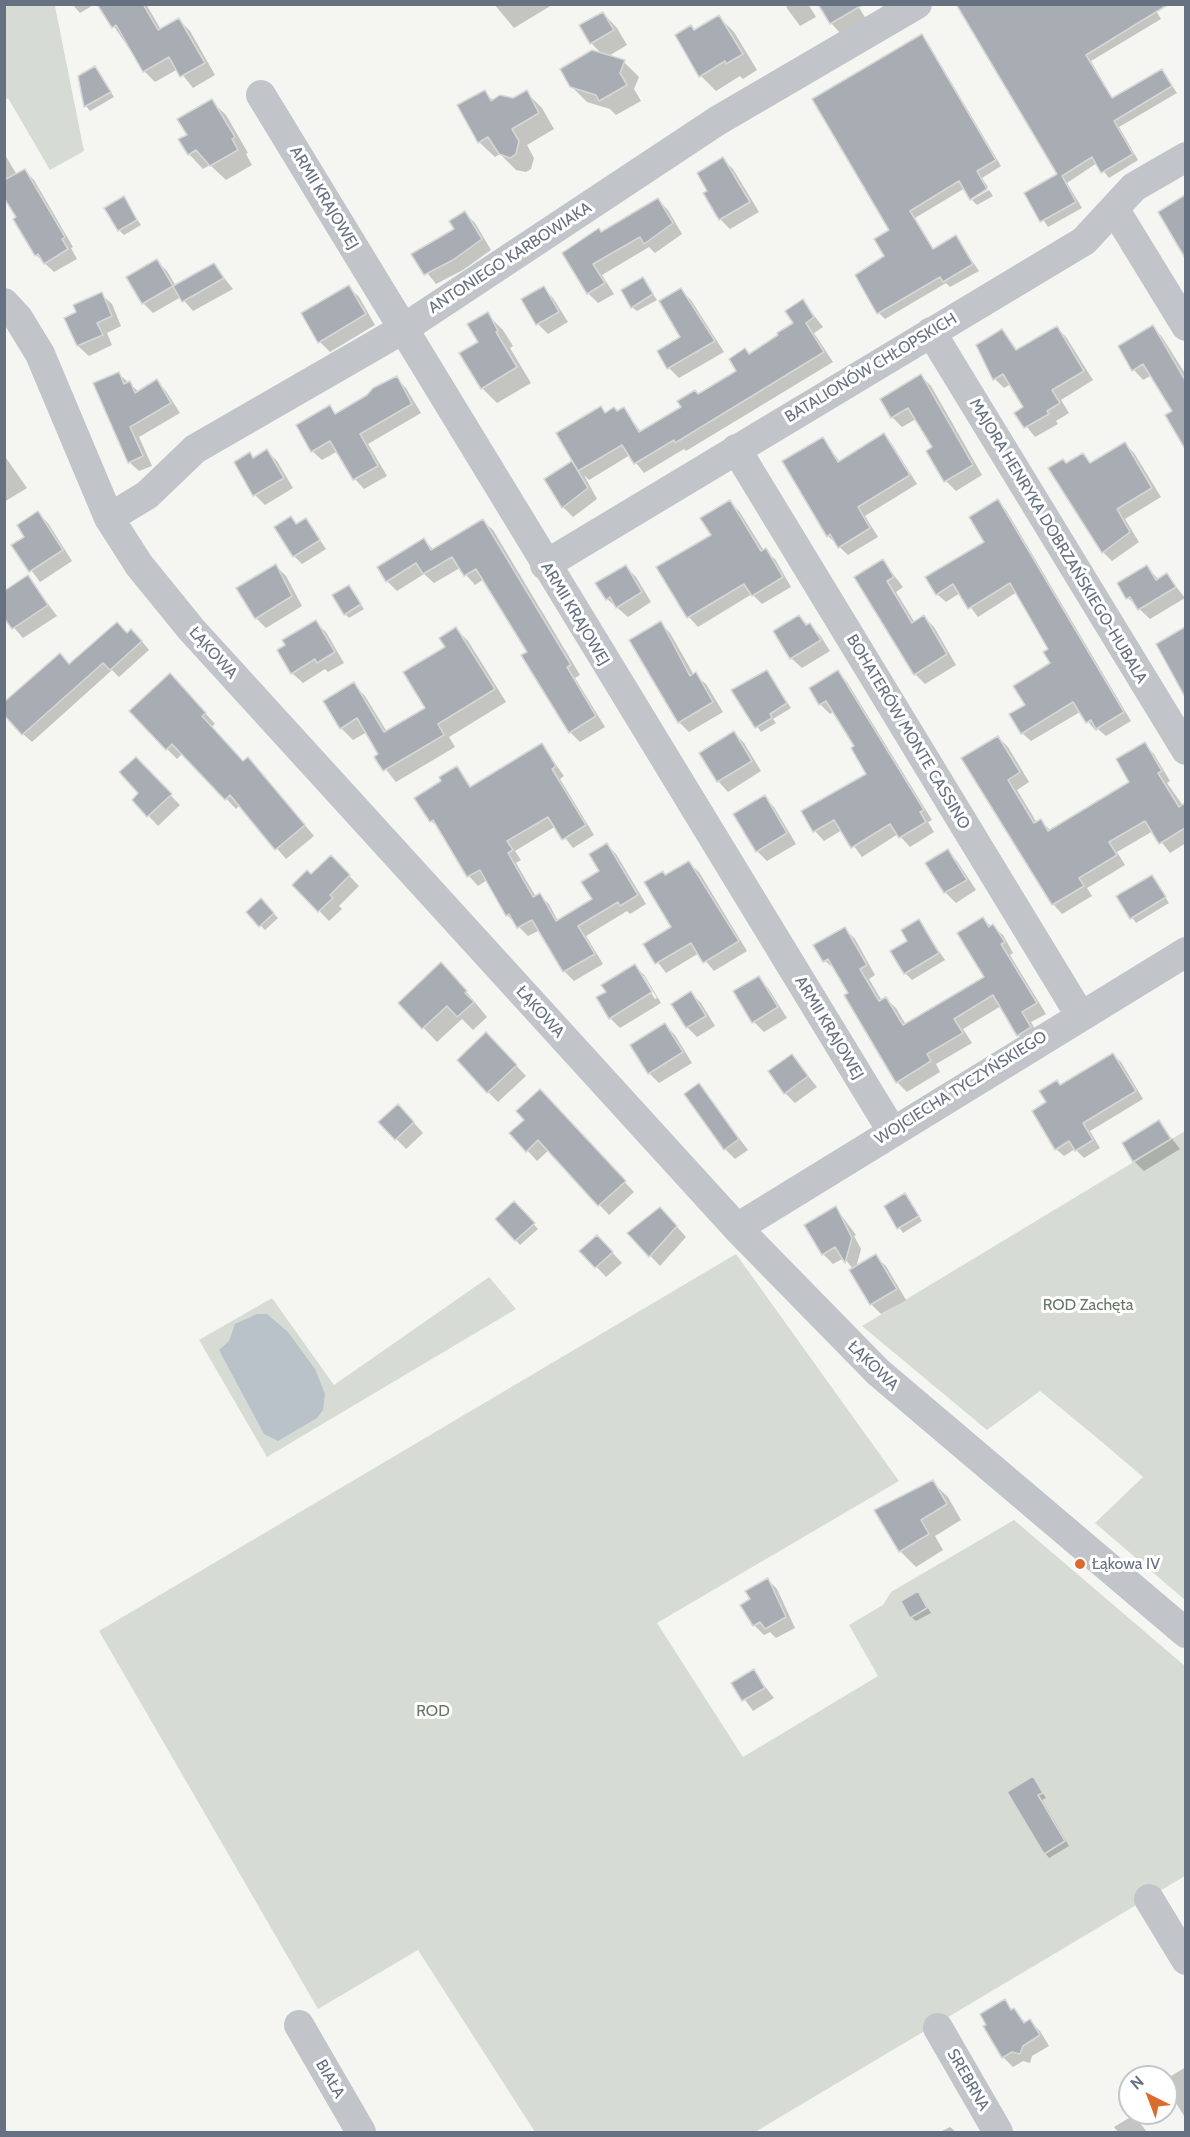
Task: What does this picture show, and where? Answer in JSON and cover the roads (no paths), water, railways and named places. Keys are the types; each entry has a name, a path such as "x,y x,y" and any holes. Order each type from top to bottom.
{"street":[{"name":"ANTONIEGO KARBOWIAKA","path":"109,518 147,495 195,450 403,328 717,121 917,4"},
{"name":"ARMII KRAJOWEJ","path":"261,95 892,1131"},
{"name":"BATALIONÓW CHŁOPSKICH","path":"546,565 1084,241 1134,188 1185,158"},
{"path":"1115,210 1185,326"},
{"name":"ŁĄKOWA","path":"4,303 18,318 40,354 109,518 139,565 191,629 737,1228 878,1372 1185,1633"},
{"name":"MAJORA HENRYKA DOBRZAŃSKIEGO-HUBALA","path":"931,332 1185,750"},
{"name":"BOHATERÓW MONTE CASSINO","path":"736,449 1080,1016"},
{"name":"WOJCIECHA TYCZYŃSKIEGO","path":"737,1228 1185,952"},
{"path":"1149,1899 1185,1960"},
{"name":"BIAŁA","path":"299,2025 361,2133"},
{"name":"SREBRNA","path":"938,2028 998,2133"}],"place":[{"name":"Łąkowa IV","path":"1080,1564"}],"park label":[{"name":"ROD Zachęta","path":"1088,1305"},
{"name":"ROD","path":"433,1711"}]}
